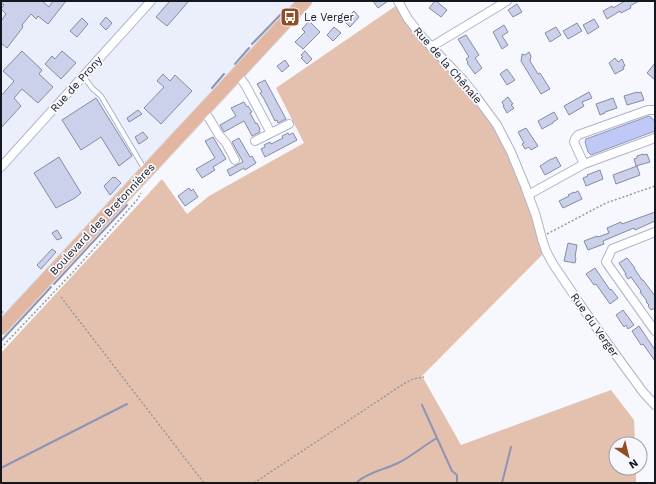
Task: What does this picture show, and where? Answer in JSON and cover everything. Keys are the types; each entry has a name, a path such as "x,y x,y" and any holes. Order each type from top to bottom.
{"main road":[{"name":"Boulevard des Bretonnières","path":"1,328 305,1"}],"street":[{"name":"Rue de Prony","path":"1,166 151,1"},
{"name":"Rue de la Chênaie","path":"398,1 408,19 431,47 464,81 497,125 511,152 528,195 542,238"},
{"path":"431,47 507,1"},
{"path":"237,74 246,86 271,133"},
{"path":"584,164 574,142 578,135 648,110 655,110"},
{"path":"202,111 209,118 219,136 226,143 235,160"},
{"path":"255,141 289,124"},
{"path":"528,195 584,164 655,138"},
{"path":"655,232 612,249 606,262 655,330"},
{"name":"Rue du Verger","path":"542,238 546,251 553,264 584,310 643,392 655,405"}],"lane":[{"path":"84,76 101,96 146,172"}],"path":[{"path":"542,238 606,203 655,186"},
{"path":"61,297 204,483"},
{"path":"254,483 405,383 412,379 424,376"}],"shaded area":[{"path":"1,1 296,1 193,110 1,322"},
{"path":"400,3 497,125 546,251 422,376 461,445 611,390 634,420 635,436 608,436 608,476 636,476 636,483 1,483 1,353 162,179 187,214 209,196 304,143 276,88"}],"water":[{"path":"649,116 655,122 655,131 591,155 588,152 585,142 586,139"}],"building":[{"path":"1,1 42,1 49,7 53,1 66,1 48,24 38,16 36,19 31,14 7,48 1,43 1,21 6,14 1,9 4,5"},
{"path":"170,1 189,1 167,26 156,17"},
{"path":"373,1 388,1 378,8"},
{"path":"435,1 447,10 441,17 429,8"},
{"path":"625,1 639,1 630,6 631,8 621,13 620,11 607,19 603,11 612,6 613,8"},
{"path":"517,4 522,12 513,17 508,10"},
{"path":"354,11 359,17 350,27 344,21"},
{"path":"106,17 112,23 106,30 100,24"},
{"path":"82,18 88,24 77,37 70,31"},
{"path":"594,19 599,27 588,34 583,25"},
{"path":"309,21 320,32 303,49 295,42 305,32 302,29"},
{"path":"577,23 582,31 568,39 563,31"},
{"path":"504,25 508,32 502,36 508,45 502,49 493,32"},
{"path":"334,27 341,33 333,41 327,35"},
{"path":"556,27 561,35 550,42 545,33"},
{"path":"466,35 479,55 475,58 482,68 475,74 467,63 468,62 466,59 469,57 458,39"},
{"path":"22,51 42,70 39,74 53,87 38,103 22,89 14,98 21,106 1,128 1,96 14,81 3,71"},
{"path":"62,51 76,63 61,79 45,64 52,56 55,59"},
{"path":"305,51 312,59 307,64 301,58 303,57 301,55"},
{"path":"529,52 531,56 530,61 550,89 541,94 521,61 522,54 525,55"},
{"path":"615,58 618,62 622,59 625,66 623,67 624,69 615,74 609,63"},
{"path":"285,60 289,66 282,72 277,66"},
{"path":"655,63 655,80 647,73"},
{"path":"507,69 515,80 507,85 500,74"},
{"path":"163,74 170,81 175,75 192,91 161,124 144,108 164,87 157,81"},
{"path":"265,80 286,119 278,123 277,120 275,121 260,93 262,92 257,84"},
{"path":"589,92 592,98 582,102 584,106 569,115 564,106"},
{"path":"641,92 644,100 627,105 624,96"},
{"path":"508,97 514,108 507,113 502,102"},
{"path":"96,98 132,156 119,166 101,137 81,150 62,120"},
{"path":"613,98 617,108 600,115 596,104"},
{"path":"244,102 252,112 250,113 256,124 257,123 260,132 252,136 244,121 224,132 220,125 236,116 231,108"},
{"path":"138,110 142,114 129,122 127,118"},
{"path":"554,112 558,119 542,129 538,121"},
{"path":"526,128 538,146 531,150 529,147 525,149 522,144 524,143 518,132"},
{"path":"143,132 148,138 139,144 135,137"},
{"path":"288,133 289,135 293,133 297,140 265,157 261,149 265,147 264,145 270,142 271,144 283,138 282,136"},
{"path":"213,137 226,159 213,167 215,170 202,178 196,169 215,158 205,141"},
{"path":"239,138 250,157 252,156 256,163 245,170 244,168 230,176 227,170 243,162 232,142"},
{"path":"643,154 647,154 650,162 636,166 634,159"},
{"path":"59,157 81,193 75,198 56,208 34,173"},
{"path":"556,157 561,166 545,175 540,166"},
{"path":"637,166 640,175 616,184 613,175"},
{"path":"600,170 603,179 586,186 583,178"},
{"path":"113,177 121,183 110,195 104,186"},
{"path":"189,188 191,191 193,189 198,197 185,206 178,196"},
{"path":"578,191 582,199 563,208 559,201"},
{"path":"655,212 655,221 635,230 634,228 603,241 604,244 588,250 584,241 609,233 607,228 621,222 622,224"},
{"path":"57,230 62,238 57,240 52,233"},
{"path":"568,243 577,245 575,263 564,261"},
{"path":"52,249 56,252 41,269 37,265"},
{"path":"627,258 655,296 655,308 651,310 646,302 647,301 640,292 641,291 631,277 628,279 625,274 619,263"},
{"path":"595,268 610,290 611,289 618,298 610,304 596,284 594,285 586,274"},
{"path":"623,310 634,325 628,329 626,325 624,327 616,315"},
{"path":"639,326 655,350 655,361 643,344 641,345 632,331"}],"waterway":[{"path":"252,44 286,9"},
{"path":"235,64 249,48"},
{"path":"212,88 224,74"},
{"path":"54,284 127,205"},
{"path":"1,341 51,287"},
{"path":"1,468 127,404"},
{"path":"422,405 452,471 457,475 457,483"},
{"path":"356,483 371,474 403,460 437,438"},
{"path":"502,483 511,447"}],"place":[{"name":"Le Verger","path":"290,17"}]}
